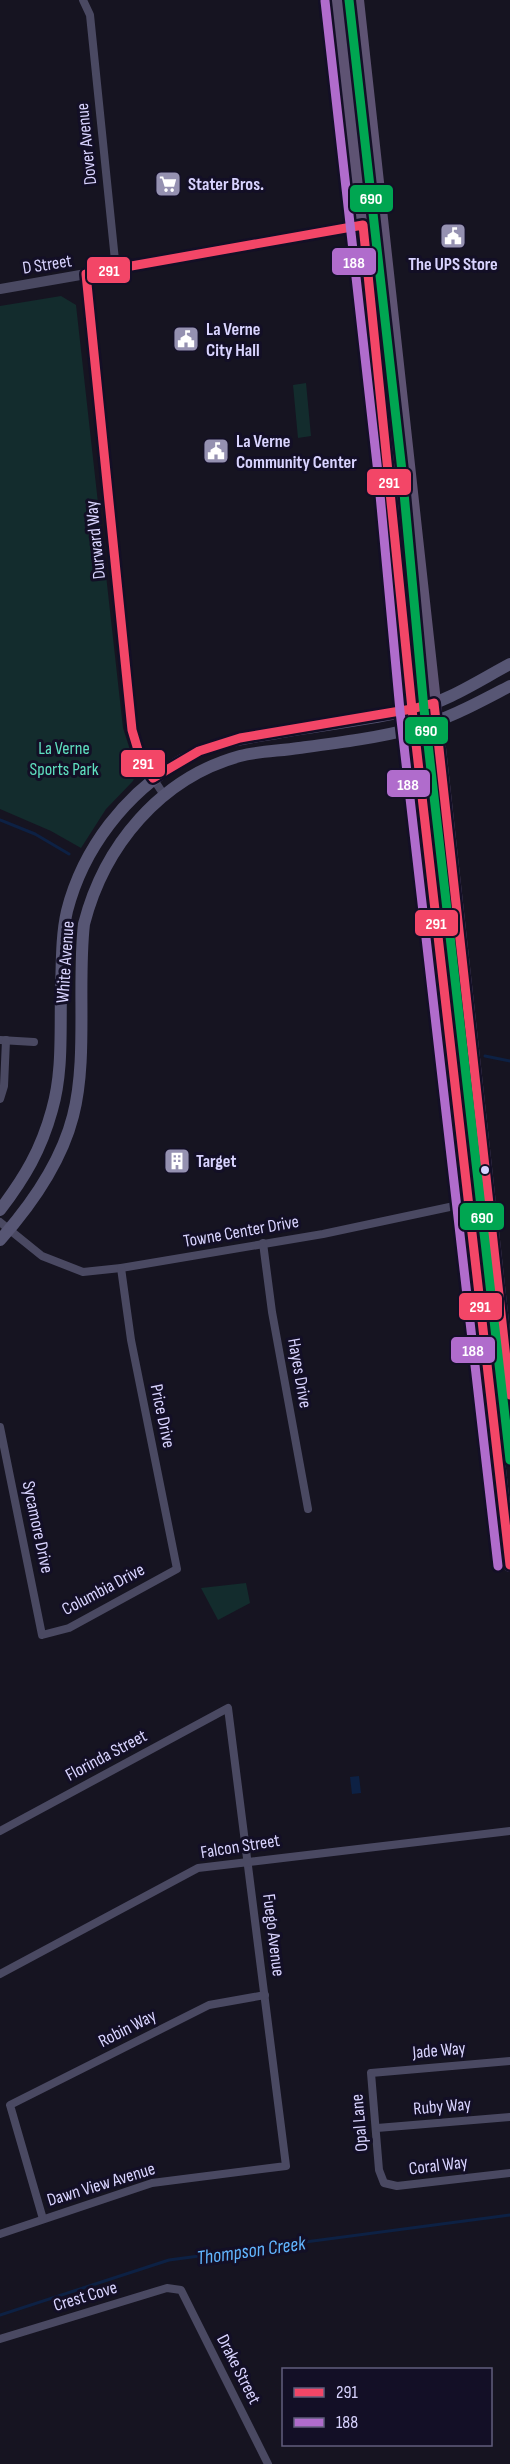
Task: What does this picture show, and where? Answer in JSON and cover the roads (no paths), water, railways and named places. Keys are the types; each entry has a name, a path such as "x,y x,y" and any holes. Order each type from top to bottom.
{"main road":[{"path":"337,0 363,225 412,710 510,1565"},
{"path":"357,0 510,1395"},
{"name":"White Avenue","path":"0,1210 31,1168 52,1109 59,1072 63,939 74,890 90,852 119,812 153,778 199,751 240,738 412,710 452,696 510,664"},
{"name":"White Avenue","path":"0,1240 5,1226 31,1204 60,1155 74,1114 80,1037 82,940 90,901 123,838 164,795 206,768 241,756 340,742 415,728 436,722 510,686"}],"street":[{"name":"Dover Avenue","path":"83,0 90,15 116,270"},
{"name":"D Street","path":"0,289 383,222"},
{"name":"Durward Way","path":"86,274 132,730 141,760 164,795"},
{"path":"0,1099 4,1086 3,1040 34,1042"},
{"name":"Towne Center Drive","path":"5,1226 42,1256 83,1272 121,1268 363,1226 487,1199"},
{"name":"Hayes Drive","path":"263,1243 272,1312 308,1509"},
{"name":"Price Drive","path":"121,1268 131,1340 177,1569"},
{"name":"Sycamore Drive","path":"0,1427 42,1635"},
{"name":"Columbia Drive","path":"42,1635 69,1628 177,1569"},
{"name":"Florinda Street","path":"0,1831 228,1708"},
{"name":"Fuego Avenue","path":"228,1708 286,2166"},
{"name":"Falcon Street","path":"0,1974 198,1868 248,1860 510,1830"},
{"name":"Robin Way","path":"43,2219 10,2105 209,2005 265,1995"},
{"name":"Jade Way","path":"371,2073 510,2061"},
{"name":"Opal Lane","path":"371,2073 379,2170"},
{"name":"Ruby Way","path":"377,2128 510,2117"},
{"name":"Dawn View Avenue","path":"0,2234 152,2183 286,2166"},
{"name":"Coral Way","path":"379,2170 384,2182 397,2186 510,2173"},
{"name":"Crest Cove","path":"0,2339 167,2288 181,2290"},
{"name":"Drake Street","path":"181,2290 268,2464"}],"water":[{"path":"359,1776 361,1793 352,1794 350,1777"}],"waterway":[{"path":"0,820 35,834 69,854"},
{"path":"485,1056 510,1061"},
{"name":"Thompson Creek","path":"0,2315 169,2260 510,2215"}],"place":[{"name":"Stater Bros.","path":"168,184"},
{"name":"The UPS Store","path":"453,236"},
{"name":"La Verne City Hall","path":"186,339"},
{"name":"La Verne Community Center","path":"216,451"},
{"name":"Target","path":"177,1161"}],"park label":[{"name":"La Verne Sports Park","path":"64,758"}]}
